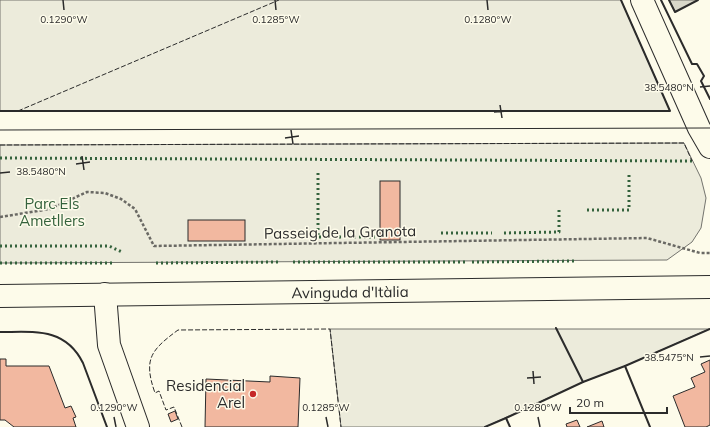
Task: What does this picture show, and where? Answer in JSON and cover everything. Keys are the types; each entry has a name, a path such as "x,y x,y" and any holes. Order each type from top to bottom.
{"street":[{"path":"642,0 699,128 710,148"},
{"name":"Avinguda d'Itàlia","path":"0,296 707,288"},
{"path":"105,294 109,345 138,427"}],"path":[{"name":"Passeig de la Granota","path":"0,217 50,208 87,192 99,193 121,199 135,209 154,246 647,238 700,253 710,253"}],"green space":[{"path":"0,0 621,0 670,111 0,111"},
{"name":"Parc Els Ametllers","path":"684,143 701,178 706,198 701,228 692,242 667,260 0,263 0,145"},
{"path":"330,329 709,329 625,366 583,382 485,427 341,427"}],"shaded area":[{"path":"669,0 698,0 675,12"}],"building":[{"path":"380,181 400,181 400,240 380,240"},
{"path":"188,220 245,220 245,241 188,241"},
{"path":"0,359 6,359 6,366 49,366 65,408 71,406 76,417 73,418 76,427 14,427 5,420 0,420"},
{"path":"710,360 710,425 706,427 685,427 673,396 695,387 691,378 705,372 701,364"},
{"name":"Residencial Arel","path":"270,376 300,378 298,427 205,427 206,379 270,382"},
{"path":"175,411 178,419 171,422 168,414"},
{"path":"577,420 580,427 567,427 566,424"},
{"path":"602,421 604,427 587,427"}],"tram line":[{"path":"0,130 710,128"}],"hedge":[{"path":"0,158 692,161"},
{"path":"318,173 318,237 375,237"},
{"path":"587,210 629,210 629,173"},
{"path":"504,233 559,232 559,210"},
{"path":"441,233 492,233"},
{"path":"0,246 109,246 122,252"},
{"path":"472,262 575,261"},
{"path":"156,263 281,262"},
{"path":"293,262 465,262"},
{"path":"0,263 112,263"}],"fence":[{"path":"18,111 279,0"},
{"path":"0,145 684,143 692,161"},
{"path":"182,427 174,407 166,410 159,391 155,393 150,372 152,356 161,344 178,330 330,329 341,427"}],"wall":[{"path":"0,111 670,111 621,0"},
{"path":"661,0 692,64 697,64 704,76 701,81 710,99"},
{"path":"669,0 675,12 698,0"},
{"path":"556,328 583,382 625,366 710,329"},
{"path":"0,332 36,332 58,337 67,343 76,351 83,363 107,427"},
{"path":"625,366 650,427"},
{"path":"510,427 506,418 583,382"},
{"path":"485,427 506,418"}],"place":[{"name":"Residencial Arel","path":"253,394"}]}
